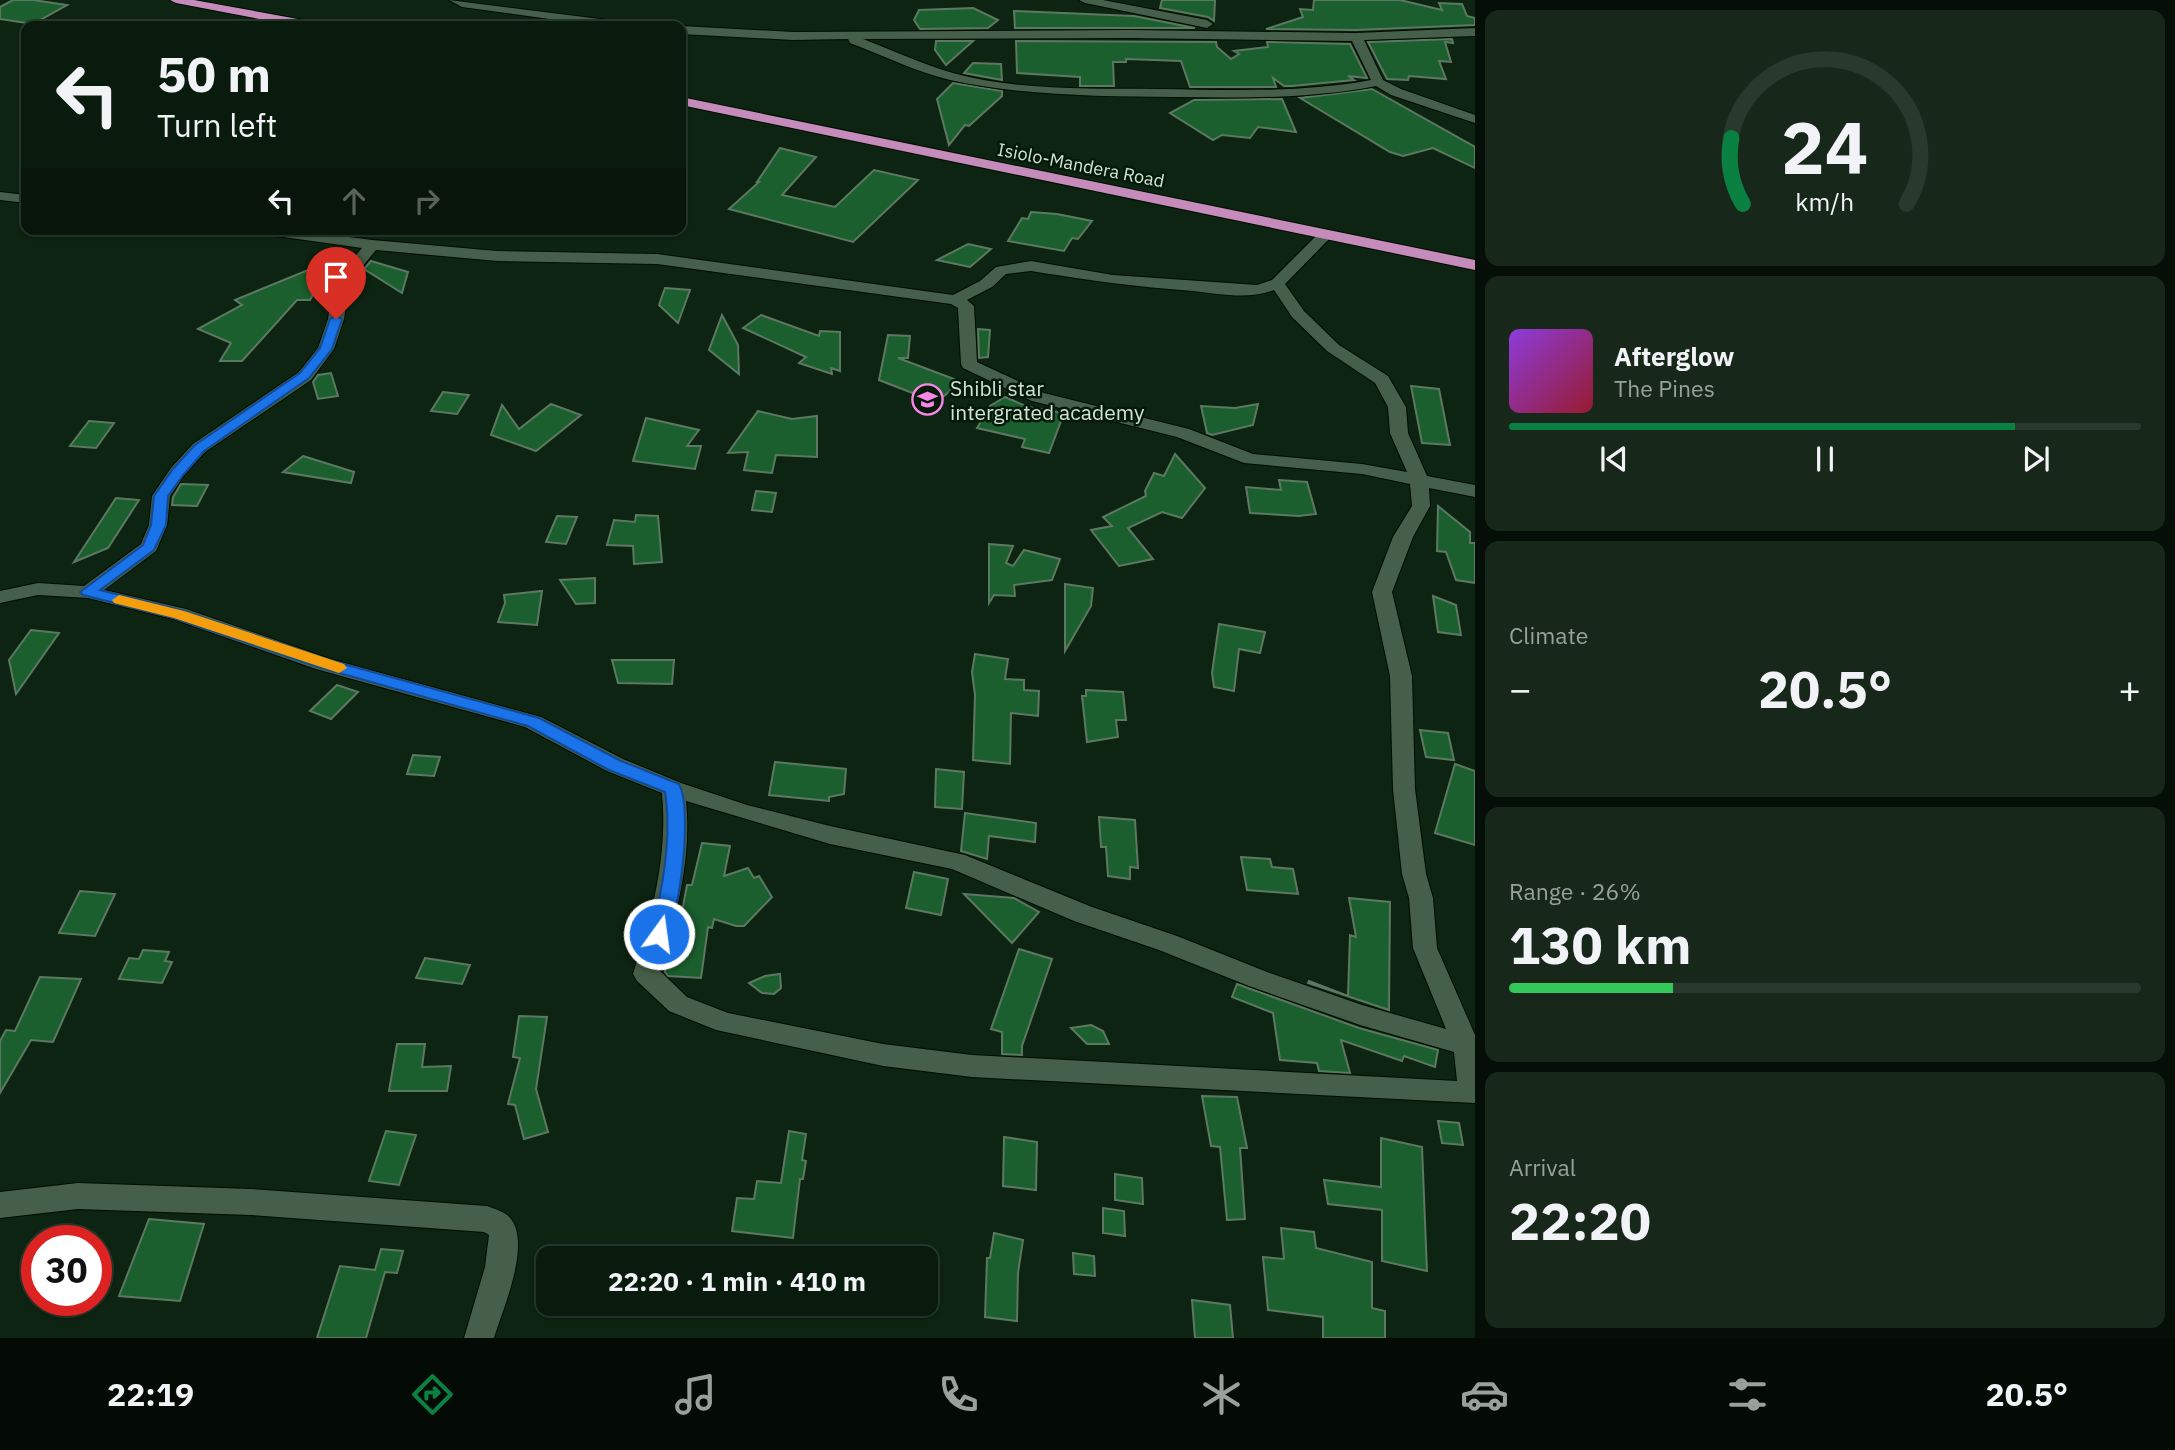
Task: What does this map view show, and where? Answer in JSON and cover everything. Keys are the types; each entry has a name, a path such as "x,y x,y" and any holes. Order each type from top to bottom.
{"highway":[{"path":"176,0 287,21"},
{"name":"Isiolo-Mandera Road","path":"686,102 1475,265"}],"street":[{"path":"455,0 462,4 584,21"},
{"path":"1085,0 1256,34"},
{"path":"686,30 793,36 1256,34 1356,37 1475,32"},
{"path":"843,36 950,76 1009,86 1073,92 1231,94 1343,89 1378,82"},
{"path":"1356,37 1378,82 1395,92 1475,119"},
{"path":"0,196 21,198"},
{"path":"955,300 986,284 1001,270 1031,266 1113,280 1233,290 1259,289 1277,283 1325,234"},
{"path":"299,235 372,245 497,256 657,259 955,300 966,306 969,364 1038,397 1183,433 1251,459 1362,469 1419,479 1443,487 1475,491"},
{"path":"88,592 149,547 158,525 161,496 177,472 199,448 304,376 326,349 336,319 340,292 350,272 372,245"},
{"path":"673,789 678,819 666,913 646,974 678,1004 725,1023 883,1055 972,1066 1474,1098 1470,1046 1425,948 1421,898 1414,874 1404,789 1401,676 1382,592 1403,537 1421,506 1419,479 1399,433 1397,407 1382,380 1333,348 1298,314 1277,283"},
{"path":"0,597 38,589 88,592 179,614 323,664 533,722 615,765 673,789 744,812 818,831 957,861 1083,914 1168,943 1258,979 1360,1015 1470,1046"},
{"path":"0,1205 78,1196 251,1202 486,1219 498,1224 504,1233 503,1257 478,1338"}],"building":[{"path":"13,0 67,5 38,21 21,22 0,19 0,7"},
{"path":"1162,0 1215,0 1214,21 1208,17 1160,8"},
{"path":"1314,0 1400,0 1442,10 1439,3 1462,4 1467,16 1475,18 1475,25 1356,30 1266,29 1303,17 1300,9 1313,10"},
{"path":"973,8 998,20 988,28 920,29 914,20 919,10"},
{"path":"1014,11 1134,16 1195,28 1015,28"},
{"path":"1452,39 1453,43 1445,42 1451,62 1439,61 1446,79 1409,76 1408,80 1387,79 1368,42"},
{"path":"936,41 973,41 946,65 935,50"},
{"path":"1016,41 1216,42 1217,47 1231,59 1239,54 1234,51 1268,47 1267,42 1350,44 1367,78 1348,76 1354,80 1284,86 1273,78 1276,87 1190,87 1181,61 1126,59 1126,62 1113,62 1114,86 1080,86 1080,77 1017,73"},
{"path":"973,63 1001,64 1002,80 964,73"},
{"path":"953,83 1002,91 1002,96 969,126 965,125 949,145 937,99"},
{"path":"1372,89 1475,147 1475,168 1433,148 1403,156 1390,152 1300,98"},
{"path":"1282,99 1296,132 1258,127 1250,138 1222,135 1213,140 1170,113 1194,100"},
{"path":"780,148 816,157 782,195 835,207 874,170 918,180 853,242 729,209 759,182"},
{"path":"1031,212 1092,221 1078,239 1072,238 1064,251 1008,241 1022,218 1028,219"},
{"path":"968,244 991,249 970,267 937,260"},
{"path":"371,261 408,272 402,293 364,269"},
{"path":"308,270 324,274 310,300 297,300 242,361 220,361 231,343 198,329 242,305 235,300"},
{"path":"665,288 690,290 678,323 659,305"},
{"path":"722,315 738,345 739,374 709,350"},
{"path":"761,315 819,336 820,331 840,332 840,371 831,368 832,374 799,363 806,357 743,328"},
{"path":"978,329 990,330 988,357 979,358"},
{"path":"888,335 910,336 908,358 898,358 962,382 936,402 879,380"},
{"path":"331,373 338,396 318,399 313,382 318,375"},
{"path":"1411,386 1439,389 1450,445 1422,443"},
{"path":"443,392 469,395 457,414 431,411"},
{"path":"1005,397 1028,407 1064,413 1049,453 1022,447 1025,439 977,428 990,406"},
{"path":"551,404 581,415 536,451 491,435 502,405 519,429"},
{"path":"1258,404 1253,425 1212,435 1207,433 1201,406 1235,408"},
{"path":"758,411 792,419 817,416 817,457 776,455 772,473 744,470 748,452 728,453"},
{"path":"646,418 699,430 687,446 701,446 695,469 633,461"},
{"path":"89,421 114,423 96,448 70,446"},
{"path":"1175,454 1205,488 1182,518 1162,512 1128,528 1153,559 1119,566 1091,530 1112,526 1103,517 1146,496 1145,491 1154,473 1164,476"},
{"path":"303,456 354,472 351,483 283,472"},
{"path":"1279,480 1307,482 1316,514 1299,516 1250,513 1246,487 1281,490"},
{"path":"181,484 208,485 197,506 172,505 173,497"},
{"path":"756,491 776,493 772,512 752,510"},
{"path":"116,498 139,500 108,548 74,562"},
{"path":"1438,506 1470,532 1470,543 1475,543 1475,583 1456,580 1446,552 1437,551"},
{"path":"636,515 658,516 662,562 634,564 633,546 607,545 614,520 635,522"},
{"path":"557,516 577,517 566,544 546,542"},
{"path":"989,544 1013,546 1006,563 1013,566 1024,550 1060,559 1052,580 1014,585 1015,596 994,595 989,603"},
{"path":"595,578 595,603 576,604 560,580"},
{"path":"1065,584 1093,588 1091,606 1065,651"},
{"path":"542,591 537,625 498,622 505,603 504,595"},
{"path":"1433,596 1456,605 1461,635 1438,632"},
{"path":"1219,624 1265,632 1260,653 1239,649 1234,691 1214,687 1212,673"},
{"path":"31,630 59,633 16,694 9,660"},
{"path":"975,654 1008,659 1005,679 1024,680 1024,690 1039,691 1038,716 1011,713 1010,764 973,760 975,695 972,672"},
{"path":"612,660 674,660 672,684 618,683"},
{"path":"337,685 358,692 331,719 310,711"},
{"path":"1086,690 1123,692 1126,720 1116,720 1118,737 1087,742 1082,696 1086,696"},
{"path":"1420,730 1448,733 1454,760 1426,757"},
{"path":"413,755 440,757 434,776 407,774"},
{"path":"775,762 846,769 844,794 829,797 829,801 769,795"},
{"path":"1455,764 1475,771 1475,845 1435,833"},
{"path":"936,769 964,772 962,809 935,807"},
{"path":"965,813 1036,823 1035,842 989,836 987,859 961,851"},
{"path":"1099,817 1135,820 1138,868 1130,867 1130,879 1108,876 1106,847 1101,847"},
{"path":"702,843 730,846 724,876 748,868 754,878 759,876 772,897 744,926 714,919 712,928 708,927 701,978 668,976 665,972 668,951 674,932 678,933 687,885 692,885"},
{"path":"1241,857 1270,859 1272,867 1293,869 1298,894 1247,890"},
{"path":"914,872 948,879 941,915 906,908"},
{"path":"80,891 115,894 95,936 59,933"},
{"path":"964,894 1014,898 1039,912 1012,943"},
{"path":"1349,898 1390,902 1389,1010 1308,983 1309,981 1348,996 1350,935 1356,937"},
{"path":"1019,949 1052,959 1022,1046 1022,1055 1002,1054 1002,1032 991,1029"},
{"path":"143,950 169,952 165,961 172,962 162,983 119,979 129,958 139,959"},
{"path":"425,958 470,965 462,984 416,978"},
{"path":"780,974 781,988 774,994 762,993 749,983 765,976"},
{"path":"40,977 81,979 53,1042 31,1040 0,1093 0,1041 6,1030 15,1031"},
{"path":"1237,984 1359,1028 1438,1050 1435,1067 1404,1056 1402,1061 1341,1040 1350,1073 1319,1071 1317,1063 1280,1060 1273,1013 1232,997"},
{"path":"519,1016 547,1017 536,1089 548,1132 524,1139 515,1105 508,1104 520,1058 513,1057"},
{"path":"1091,1025 1103,1031 1109,1044 1087,1044 1071,1028"},
{"path":"397,1044 425,1044 422,1067 451,1066 447,1091 389,1091"},
{"path":"1202,1096 1237,1097 1247,1148 1240,1148 1245,1219 1227,1220 1220,1147 1211,1146"},
{"path":"1438,1121 1459,1123 1463,1145 1442,1143"},
{"path":"386,1131 416,1135 399,1185 369,1181"},
{"path":"789,1131 806,1134 802,1160 806,1161 803,1179 800,1179 793,1238 732,1231 737,1198 754,1199 757,1181 781,1183"},
{"path":"1004,1137 1037,1142 1036,1190 1003,1186"},
{"path":"1381,1138 1422,1147 1427,1271 1382,1261 1382,1210 1328,1204 1324,1180 1381,1187"},
{"path":"1115,1174 1142,1178 1143,1204 1115,1200"},
{"path":"1103,1208 1124,1211 1125,1236 1103,1233"},
{"path":"149,1219 204,1224 180,1301 119,1296"},
{"path":"1281,1228 1314,1232 1316,1248 1372,1262 1372,1308 1385,1311 1385,1338 1323,1338 1323,1317 1268,1310 1263,1257 1284,1259"},
{"path":"994,1233 1023,1240 1018,1273 1017,1321 985,1317 987,1258 990,1258"},
{"path":"381,1249 403,1251 397,1273 385,1272 366,1338 317,1338 340,1266 375,1270"},
{"path":"1073,1253 1094,1256 1095,1276 1074,1274"},
{"path":"1192,1300 1230,1305 1233,1338 1195,1338"}],"slow traffic":[{"path":"119,600 179,614 339,668"}],"place":[{"name":"Shibli star intergrated academy","path":"927,400"}],"route":[{"path":"336,319 326,349 304,376 199,448 177,472 161,496 158,525 149,547 88,592 179,614 323,664 533,722 615,765 673,789 678,819 666,913 659,934"}]}
